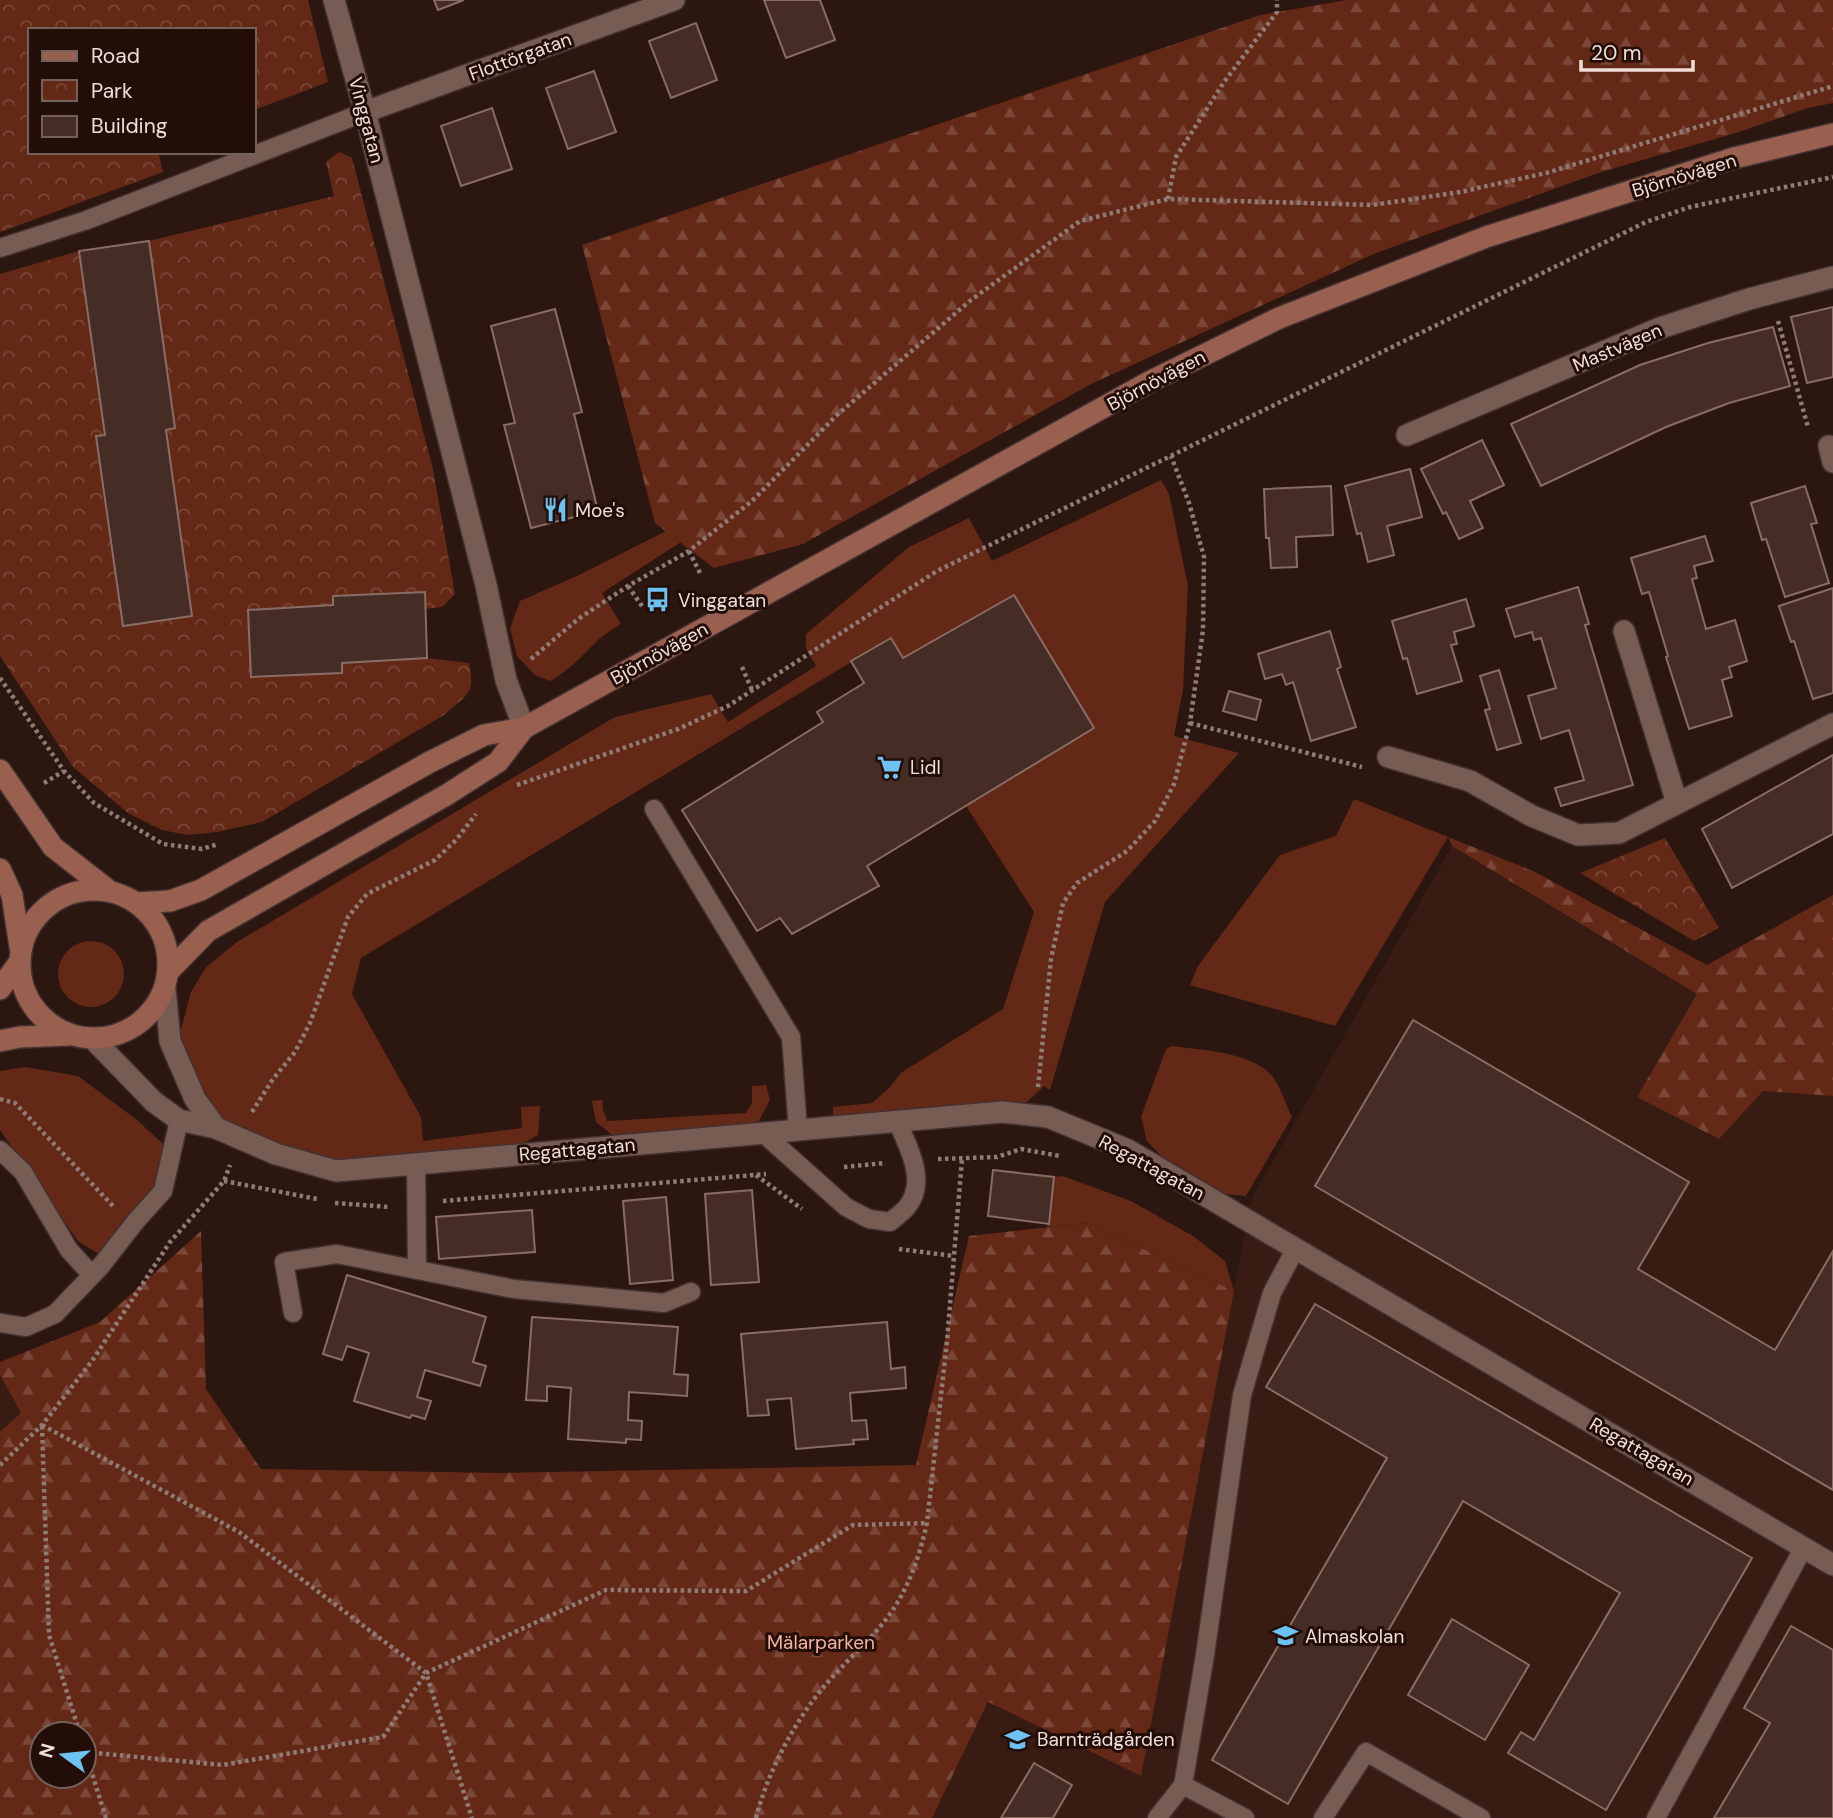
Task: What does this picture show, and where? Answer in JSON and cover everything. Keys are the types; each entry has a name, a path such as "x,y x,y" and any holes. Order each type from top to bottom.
{"main road":[{"name":"Björnövägen","path":"136,903 170,901 201,890 430,762 484,735 524,728 1149,383 1279,318 1486,237 1734,158 1833,134"},
{"name":"Björnövägen","path":"167,980 208,931 498,762 524,728"},
{"path":"0,770 52,847 108,890 136,903 159,926 169,949 167,980 142,1023 121,1034 92,1038 69,1035 20,1037 0,1041"},
{"path":"0,869 12,895 20,954 20,976 29,1002 44,1019 69,1035"},
{"path":"0,989 20,954 32,920 51,903 71,892 108,890"}],"street":[{"name":"Vinggatan","path":"334,0 483,572 506,680 524,728"},
{"name":"Flottörgatan","path":"365,112 674,0"},
{"name":"Mastvägen","path":"1407,435 1660,328 1770,293 1833,277"},
{"path":"1624,631 1677,803"},
{"path":"1388,757 1470,781 1532,816 1578,835 1619,833 1833,724"},
{"path":"167,980 170,1041 195,1099 216,1128"},
{"name":"Regattagatan","path":"92,1038 155,1102 179,1120 216,1128 276,1154 336,1171 1002,1112 1048,1117 1128,1150 1833,1565"}],"lane":[{"path":"0,248 87,220 365,112"},
{"path":"654,809 791,1037 798,1130"},
{"path":"0,1323 26,1327 55,1314 92,1275 163,1191 179,1120"},
{"path":"763,1133 846,1207 869,1219 890,1222 909,1206 917,1182 913,1161 897,1121"},
{"path":"0,1150 23,1172 69,1250 92,1275"},
{"path":"416,1163 417,1269"},
{"path":"1157,1818 1183,1785 1205,1655 1242,1395 1272,1293 1296,1248"},
{"path":"293,1313 284,1262 337,1254 514,1289 664,1303 691,1292"},
{"path":"1656,1818 1804,1547"},
{"path":"1323,1818 1366,1752 1481,1818"},
{"path":"1183,1785 1245,1818"}],"path":[{"path":"1168,200 1176,157 1224,82 1277,12 1277,0"},
{"path":"506,680 578,619 689,551 752,502 837,415 961,309 1080,221 1168,200 1373,205 1460,192 1546,173 1833,86"},
{"path":"728,706 926,579 1646,222 1690,207 1833,177"},
{"path":"1770,293 1815,449 1831,454"},
{"path":"224,1181 365,1207 387,1207 948,1158 997,1157 1021,1149 1031,1135 1035,1116 1051,959 1063,903 1077,883 1127,851 1156,821 1174,784 1189,723 1203,630 1204,557 1189,503 1171,456"},
{"path":"689,551 701,575"},
{"path":"511,787 678,729 728,706 926,579"},
{"path":"628,586 644,609"},
{"path":"742,667 752,690"},
{"path":"0,678 64,771 94,803 163,844 202,849 224,842"},
{"path":"1189,723 1379,771 1388,757"},
{"path":"0,1465 42,1425 92,1361 170,1242 224,1181 248,1117 295,1052 310,1023 348,916 367,894 435,860 456,840 481,807"},
{"path":"0,1099 15,1103 116,1209 170,1242"},
{"path":"756,1818 768,1779 802,1717 821,1690 893,1611 911,1579 920,1552 927,1523 947,1341 962,1159"},
{"path":"42,1425 239,1532 426,1673 471,1818"},
{"path":"42,1425 49,1635 76,1720"},
{"path":"98,1751 223,1765 383,1737 426,1673 607,1590 746,1591 853,1525 927,1523"},
{"path":"97,1790 106,1818"}],"shaded area":[{"path":"1452,846 1698,994 1638,1097 1718,1139 1763,1091 1833,1096 1833,1818 932,1818 988,1702 1141,1776 1251,1200"},
{"path":"0,1375 21,1414 0,1432"}],"green space":[{"path":"0,0 308,0 328,82 256,109 256,28 28,28 28,154 158,154 163,172 0,232"},
{"path":"1347,0 1833,0 1833,103 1808,108 1739,132 1601,172 1376,253 1091,384 803,544 714,568 655,523 582,245 1260,15"},
{"path":"339,152 352,158 433,469 455,594 442,607 425,609 424,592 334,596 333,605 248,610 251,677 342,673 342,663 427,658 469,663 470,688 464,698 444,715 262,822 217,832 187,835 162,830 128,813 73,767 0,656 0,274 79,251 105,435 96,437 123,626 166,430 175,427 149,241 334,196 326,162"},
{"path":"1161,480 1169,494 1188,586 1183,690 1174,736 1239,753 1105,902 1050,1090 1044,1086 1022,1107 833,1119 833,1107 872,1103 902,1072 1003,1009 1034,912 966,806 1093,728 1014,595 903,658 891,638 361,958 352,994 421,1117 423,1141 522,1128 521,1107 540,1106 538,1135 515,1148 338,1166 303,1156 227,1123 215,1110 194,1072 180,1033 191,992 206,967 237,942 615,717 711,694 728,722 816,666 806,649 806,634 909,547 969,518 992,561"},
{"path":"666,531 681,542 602,593 621,624 600,638 573,664 550,681 535,675 517,656 510,629 520,601"},
{"path":"1354,799 1448,837 1335,1026 1190,985 1198,966 1280,855 1336,836"},
{"path":"1448,837 1533,871 1707,965 1833,895 1833,1096 1763,1091 1719,1139 1637,1097 1697,994 1452,846"},
{"path":"1665,838 1719,928 1694,941 1580,873"},
{"path":"91,941 104,943 114,951 122,961 122,987 114,997 104,1005 91,1007 78,1005 68,997 60,987 58,974 60,961 68,951 78,943"},
{"path":"1172,1046 1240,1057 1264,1069 1278,1086 1292,1117 1246,1196 1217,1193 1174,1170 1147,1141 1141,1117 1166,1049"},
{"path":"25,1067 78,1076 137,1120 162,1143 175,1169 119,1252 99,1254 78,1241 0,1130 0,1071"},
{"path":"766,1085 770,1100 759,1121 739,1127 612,1135 596,1122 592,1101 602,1100 607,1121 746,1113 752,1103 752,1086"},
{"path":"1063,1176 1131,1201 1193,1236 1225,1261 1234,1291 1087,1223 1047,1227 1054,1177"},
{"name":"Mälarparken","path":"1087,1223 1234,1291 1141,1776 988,1702 932,1818 0,1818 0,1432 21,1413 0,1375 0,1362 100,1322 201,1231 206,1389 261,1469 501,1473 916,1465 969,1236"}],"building":[{"path":"434,0 464,0 438,10"},
{"path":"764,0 820,0 835,40 786,58"},
{"path":"696,23 717,80 671,98 649,41"},
{"path":"594,71 616,132 568,149 546,88"},
{"path":"492,108 512,169 461,186 441,126"},
{"path":"149,241 175,428 166,430 192,616 123,626 96,436 105,435 79,251"},
{"path":"1833,307 1833,377 1807,383 1791,317"},
{"path":"555,309 582,412 574,414 598,511 531,528 504,425 515,423 491,326"},
{"path":"1773,327 1790,386 1729,403 1666,427 1541,486 1511,424 1640,365 1708,343"},
{"path":"1482,440 1504,485 1470,501 1483,528 1459,539 1446,512 1443,514 1421,469"},
{"path":"1410,469 1422,517 1387,526 1394,555 1368,562 1361,533 1357,534 1345,486"},
{"path":"1331,486 1333,535 1296,537 1297,567 1271,568 1269,538 1266,538 1264,489"},
{"path":"1805,486 1817,523 1811,524 1829,583 1785,597 1766,539 1762,540 1751,503"},
{"path":"1705,536 1713,561 1694,566 1697,578 1692,579 1706,629 1735,620 1747,661 1729,667 1732,677 1722,680 1732,716 1689,729 1649,592 1642,594 1631,558"},
{"path":"1578,587 1589,624 1585,625 1633,785 1561,806 1555,788 1584,780 1569,730 1541,739 1528,696 1556,688 1541,638 1534,640 1532,632 1515,637 1506,609"},
{"path":"1833,588 1833,693 1813,699 1779,606"},
{"path":"425,592 427,658 342,663 342,673 251,677 248,610 333,605 333,596"},
{"name":"Lidl","path":"1014,595 1094,728 867,866 879,886 792,934 780,918 757,931 682,810 823,722 817,712 864,683 851,661 891,638 903,658"},
{"path":"1466,599 1474,626 1454,632 1457,644 1451,645 1462,681 1417,694 1407,658 1403,659 1392,621"},
{"path":"1330,631 1341,667 1337,669 1356,727 1311,741 1293,682 1286,685 1282,674 1265,679 1258,654"},
{"path":"1499,670 1521,743 1497,750 1485,710 1490,709 1480,676"},
{"path":"1229,691 1261,700 1256,720 1223,711"},
{"path":"1833,755 1833,834 1732,888 1702,829"},
{"path":"1413,1020 1689,1182 1638,1269 1775,1350 1833,1251 1833,1490 1315,1186"},
{"path":"993,1170 1054,1177 1049,1224 988,1216"},
{"path":"752,1190 759,1282 711,1285 705,1194"},
{"path":"666,1197 673,1280 630,1284 623,1201"},
{"path":"532,1210 535,1252 439,1259 436,1217"},
{"path":"347,1275 486,1317 473,1362 486,1366 480,1386 425,1370 417,1397 431,1401 425,1419 412,1415 410,1418 354,1401 369,1353 347,1346 342,1360 323,1354"},
{"path":"1315,1304 1752,1558 1606,1810 1508,1753 1521,1732 1534,1740 1620,1593 1463,1501 1288,1804 1212,1760 1387,1458 1266,1387"},
{"path":"532,1317 678,1327 674,1374 688,1375 687,1396 629,1392 628,1420 642,1421 641,1440 626,1439 626,1443 568,1439 571,1388 547,1386 547,1401 526,1400"},
{"path":"887,1322 891,1369 905,1367 906,1388 850,1393 852,1421 866,1420 868,1439 853,1440 854,1444 796,1449 791,1398 767,1400 769,1415 748,1416 741,1334"},
{"path":"1452,1619 1529,1665 1485,1740 1408,1695"},
{"path":"1791,1626 1833,1650 1833,1818 1714,1818 1770,1723 1744,1708"},
{"path":"1034,1763 1072,1785 1053,1818 1001,1818"}],"place":[{"name":"Moe's","path":"555,510"},
{"name":"Vinggatan","path":"658,600"},
{"name":"Lidl","path":"890,767"},
{"name":"Almaskolan","path":"1285,1636"},
{"name":"Barnträdgården","path":"1017,1739"}]}
